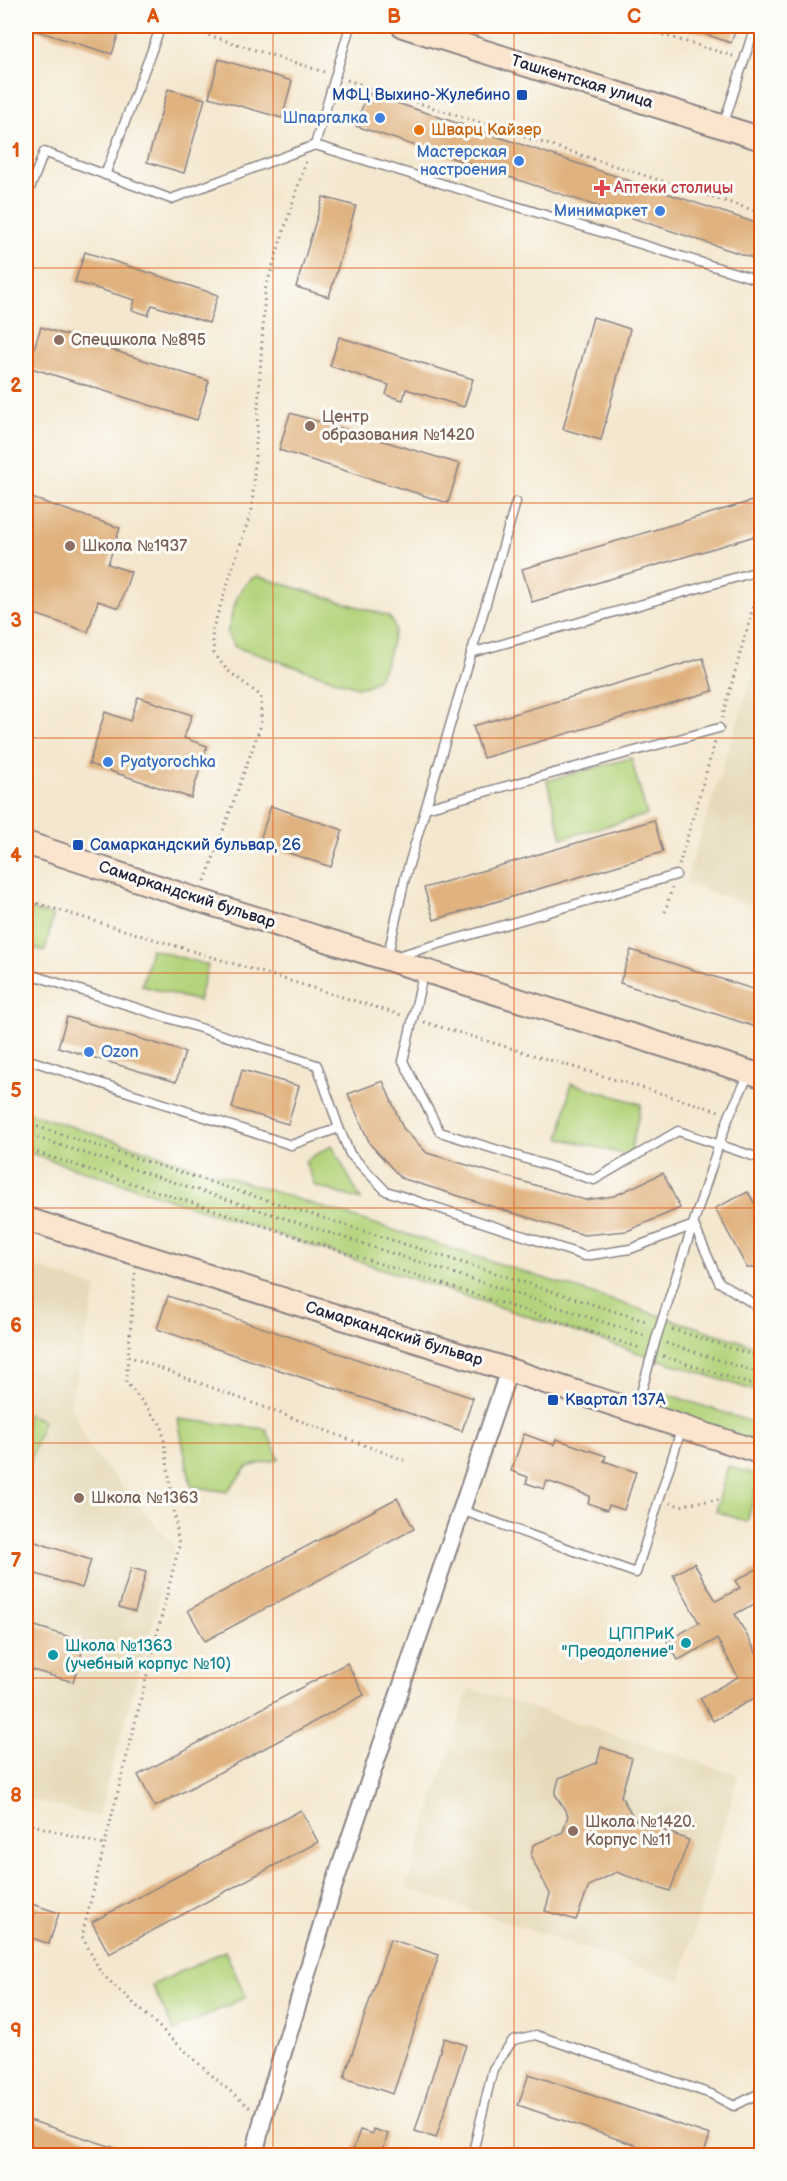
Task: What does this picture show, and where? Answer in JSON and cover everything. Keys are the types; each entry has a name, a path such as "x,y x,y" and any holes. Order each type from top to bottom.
{"street":[{"name":"Ташкентская улица","path":"402,26 762,139"},
{"name":"Самаркандский бульвар","path":"26,843 198,900 755,1074"},
{"name":"Самаркандский бульвар","path":"26,1219 509,1370 762,1453"},
{"path":"254,2156 263,2118 333,1888 509,1370"}],"lane":[{"path":"105,175 161,26"},
{"path":"315,145 350,26"},
{"path":"723,127 755,26"},
{"path":"26,199 44,152 171,199 315,145 762,281"},
{"path":"516,502 405,878 387,959 676,875"},
{"path":"471,653 762,570"},
{"path":"426,808 719,728"},
{"path":"424,970 403,1061 440,1132 594,1180 678,1131 762,1159"},
{"path":"26,973 317,1065 350,1154 386,1191 585,1256 630,1249 694,1225"},
{"path":"26,1059 291,1144 339,1128"},
{"path":"636,1412 660,1326 719,1144 730,1114 755,1074"},
{"path":"694,1225 719,1282 762,1309"},
{"path":"461,1510 636,1573 682,1427"},
{"path":"472,2156 493,2069 513,2040 536,2035 711,2094 734,2106 762,2092"}],"path":[{"path":"180,26 762,213"},
{"path":"634,26 744,60"},
{"path":"198,900 261,725 261,696 226,669 214,653 212,631 252,509 265,290 303,168 315,145"},
{"path":"665,912 762,578"},
{"path":"26,900 730,1114"},
{"path":"26,1123 762,1358"},
{"path":"26,1134 762,1374"},
{"path":"26,1149 762,1388"},
{"path":"136,1253 126,1382 162,1426 179,1546 82,1936 101,1973 210,2074 263,2118"},
{"path":"128,1356 404,1461"},
{"path":"756,1495 762,1493"},
{"path":"666,1502 681,1506 718,1500"},
{"path":"26,1824 104,1845"}],"shaded area":[{"path":"761,649 761,909 685,883"},
{"name":"Школа №1363","path":"26,1264 97,1288 70,1405 91,1450 174,1546 98,1817 26,1798"},
{"name":"Школа №1420. Корпус №11","path":"469,1688 738,1775 680,1981 406,1888"}],"green space":[{"path":"257,576 388,616 395,630 388,658 380,675 367,686 357,687 235,647 227,634 233,609 244,586"},
{"path":"631,758 647,815 562,838 547,781"},
{"path":"26,908 53,916 45,951 26,946"},
{"path":"151,949 208,965 198,1001 142,986"},
{"path":"571,1083 641,1104 630,1156 560,1138"},
{"path":"26,1112 761,1348 761,1393 26,1152"},
{"path":"332,1145 361,1200 315,1186 305,1161"},
{"path":"664,1393 761,1425 761,1447 656,1416"},
{"path":"26,1414 43,1420 26,1476"},
{"path":"178,1419 266,1429 279,1459 247,1467 227,1492 191,1486"},
{"path":"728,1466 760,1476 747,1522 716,1511"},
{"path":"225,1951 246,1997 174,2031 152,1985"}],"building":[{"path":"31,26 121,26 112,54 30,29"},
{"path":"687,26 737,26 731,43 687,28"},
{"path":"219,59 292,81 282,118 209,97"},
{"path":"168,89 205,99 184,173 147,162"},
{"path":"367,93 762,225 762,261 356,126"},
{"path":"323,197 356,206 329,297 296,287"},
{"path":"85,252 218,295 209,323 152,305 148,315 132,310 135,300 75,282"},
{"path":"593,317 630,329 601,440 563,429"},
{"name":"Спецшкола №895","path":"41,327 209,381 197,420 28,367"},
{"path":"339,337 473,379 464,407 406,389 403,400 389,396 386,394 389,385 330,366"},
{"path":"290,413 460,464 448,503 279,450"},
{"name":"Школа №1937","path":"26,496 120,528 108,564 131,572 119,608 98,601 88,632 26,611"},
{"path":"752,501 762,534 532,602 522,569"},
{"path":"703,658 713,691 483,758 473,726"},
{"path":"138,697 192,715 184,738 207,746 191,798 89,764 105,712 130,721"},
{"path":"271,806 343,830 331,867 259,843"},
{"path":"654,820 663,852 434,920 424,888"},
{"path":"631,950 762,992 762,1029 620,983"},
{"path":"67,1017 185,1052 176,1082 58,1047"},
{"path":"242,1070 299,1086 288,1124 232,1108"},
{"path":"383,1081 403,1128 427,1153 585,1200 614,1196 663,1173 680,1208 627,1231 584,1235 401,1178 370,1144 348,1094"},
{"path":"748,1192 762,1216 762,1268 747,1268 715,1208"},
{"path":"168,1296 473,1398 462,1431 157,1329"},
{"path":"524,1434 554,1445 556,1439 606,1456 604,1461 636,1472 624,1510 609,1505 607,1510 588,1503 590,1496 547,1481 544,1489 526,1483 528,1477 511,1471"},
{"path":"397,1498 414,1529 205,1641 188,1610"},
{"name":"Школа №1363 (учебный корпус №10)","path":"26,1539 91,1560 82,1588 26,1571"},
{"name":"ЦППРиК \"Преодоление\"","path":"694,1563 716,1601 740,1588 735,1581 762,1566 762,1600 735,1614 762,1663 762,1694 713,1721 700,1698 738,1677 717,1639 678,1660 667,1641 699,1623 673,1575"},
{"path":"131,1568 146,1572 135,1612 119,1607"},
{"name":"Школа №1363 (учебный корпус №10)","path":"26,1623 85,1642 73,1682 26,1668"},
{"path":"347,1663 364,1695 155,1807 138,1775"},
{"path":"601,1747 632,1758 621,1796 635,1820 689,1840 670,1891 616,1872 589,1886 576,1920 545,1911 550,1894 531,1857 533,1845 563,1832 568,1815 555,1794 559,1778 597,1763"},
{"path":"301,1810 318,1842 109,1954 92,1922"},
{"path":"26,1902 59,1913 49,1944 26,1936"},
{"path":"390,1939 439,1955 393,2094 344,2078"},
{"path":"444,2038 466,2045 436,2138 415,2131"},
{"path":"529,2074 710,2135 703,2156 667,2156 518,2105"},
{"path":"26,2119 131,2153 131,2156 35,2156 26,2152"},
{"path":"373,2129 388,2134 381,2156 351,2156 360,2130 372,2134"}],"place":[{"name":"МФЦ Выхино-Жулебино","path":"522,95"},
{"name":"Шпаргалка","path":"380,118"},
{"name":"Шварц Кайзер","path":"419,130"},
{"name":"Мастерская настроения","path":"519,161"},
{"name":"Аптеки столицы","path":"602,188"},
{"name":"Минимаркет","path":"660,211"},
{"name":"Спецшкола №895","path":"59,340"},
{"name":"Центр образования №1420","path":"310,426"},
{"name":"Школа №1937","path":"70,546"},
{"name":"Pyatyorochka","path":"108,762"},
{"name":"Самаркандский бульвар, 26","path":"78,845"},
{"name":"Ozon","path":"89,1052"},
{"name":"Квартал 137А","path":"553,1400"},
{"name":"Школа №1363","path":"79,1498"},
{"name":"ЦППРиК \"Преодоление\"","path":"686,1643"},
{"name":"Школа №1363 (учебный корпус №10)","path":"53,1655"},
{"name":"Школа №1420. Корпус №11","path":"573,1831"}]}
